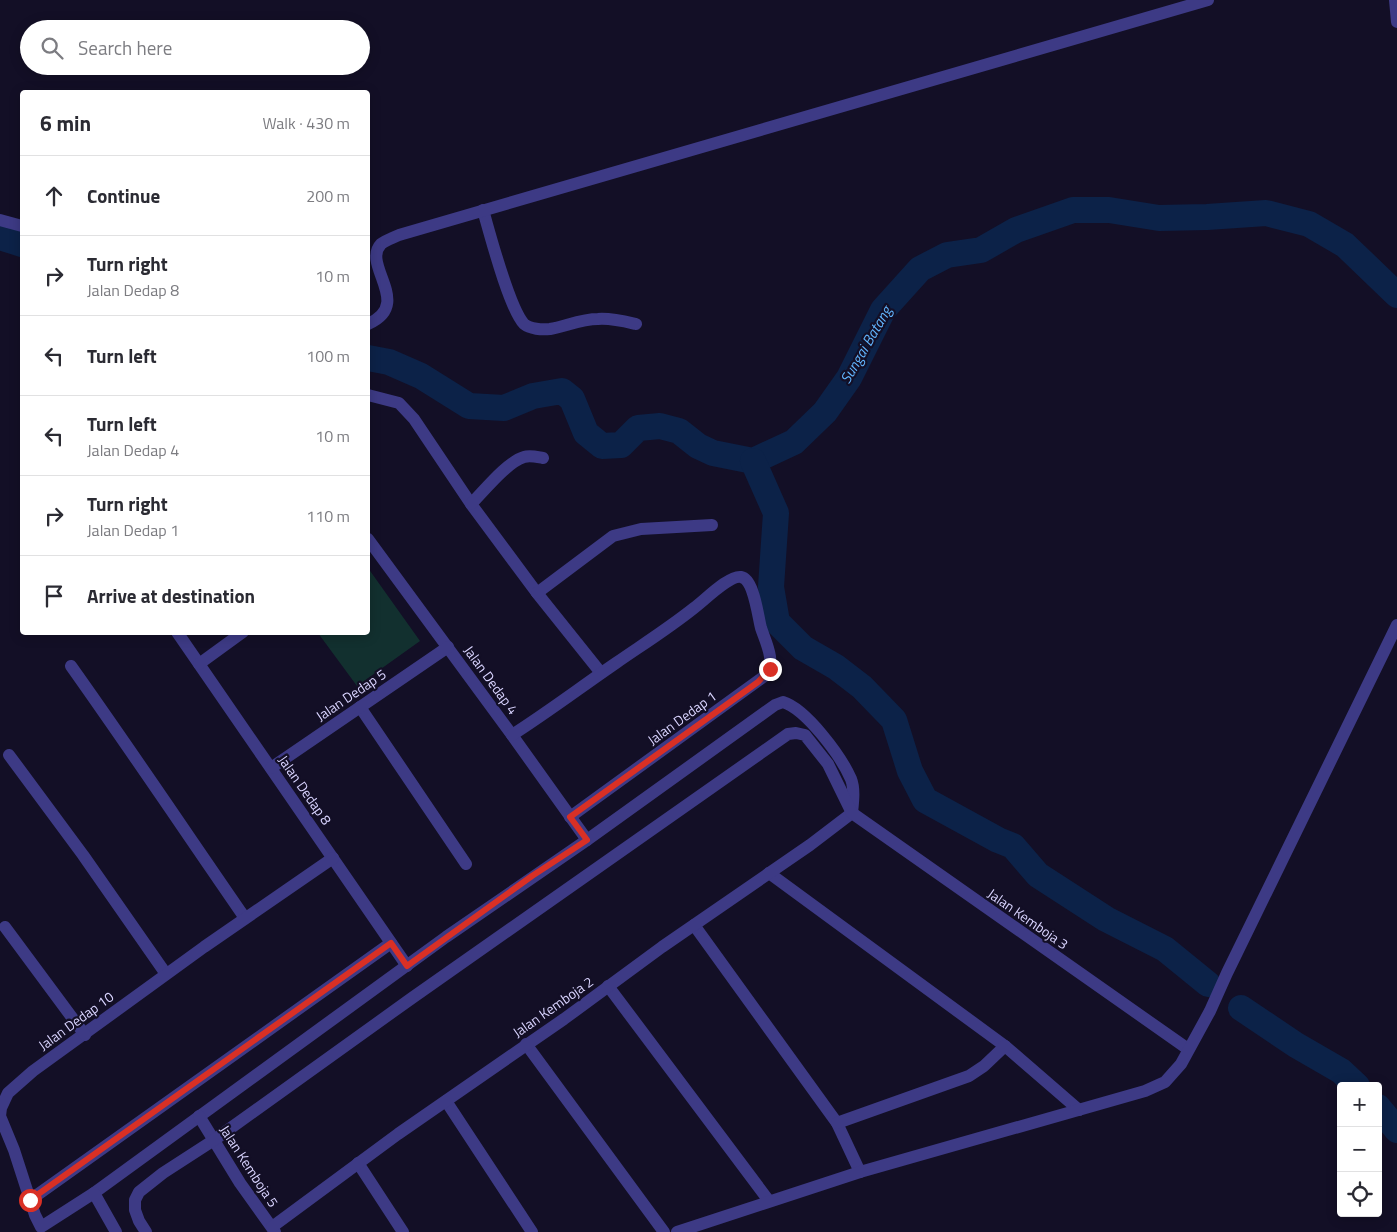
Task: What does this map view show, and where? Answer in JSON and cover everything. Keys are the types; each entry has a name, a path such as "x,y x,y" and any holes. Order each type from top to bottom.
{"street":[{"path":"370,323 381,316 388,300 376,253 380,245 399,235 1208,0"},
{"path":"1394,0 1397,22"},
{"path":"483,210 509,293 518,316 526,326 548,329 601,318 636,324"},
{"path":"0,220 20,225"},
{"path":"370,395 393,401 406,409 471,504 537,593 601,673 512,735"},
{"path":"471,504 504,470 518,459 530,456 543,458"},
{"path":"537,593 613,536 641,529 712,525"},
{"name":"Jalan Dedap 4","path":"370,545 448,647 587,840"},
{"name":"Jalan Dedap 1","path":"570,817 766,675 770,669 771,661 750,585 742,577 734,578 724,583 694,609 601,673"},
{"path":"677,1232 860,1172 1154,1088 1165,1082 1181,1064 1210,1011 1397,625"},
{"name":"Jalan Dedap 8","path":"179,635 407,966"},
{"path":"199,664 240,635"},
{"name":"Jalan Dedap 5","path":"270,768 448,647"},
{"path":"71,666 245,918"},
{"path":"116,1232 94,1193 532,876 587,840 775,705 783,702 793,705 811,722 838,755 851,780 853,796 852,814"},
{"path":"360,707 466,864"},
{"path":"146,1232 135,1210 135,1200 139,1192 162,1173 214,1140 452,969 788,734 796,732 804,735 828,764 852,814"},
{"path":"9,755 83,855 166,974"},
{"name":"Jalan Kemboja 3","path":"852,814 1188,1049"},
{"name":"Jalan Kemboja 2","path":"274,1230 358,1163 852,814"},
{"name":"Jalan Dedap 10","path":"94,1193 41,1227 0,1116 1,1108 8,1093 33,1071 85,1035 166,974 333,858"},
{"path":"769,873 1005,1046 1079,1110"},
{"path":"694,925 837,1123 860,1172"},
{"path":"5,927 85,1035"},
{"path":"30,1200 391,943"},
{"path":"608,986 769,1201"},
{"path":"526,1044 664,1232"},
{"path":"837,1123 969,1076 984,1066 1005,1046"},
{"path":"446,1101 532,1232"},
{"name":"Jalan Kemboja 5","path":"199,1116 240,1183 274,1230"},
{"path":"358,1163 403,1232"}],"green space":[{"path":"370,571 420,641 357,686 319,635 370,635"}],"waterway":[{"name":"Sungai Batang","path":"370,358 389,362 421,376 469,406 504,408 533,396 562,391 572,399 586,433 602,446 621,445 638,428 660,426 679,431 698,446 713,453 753,461 794,442 825,412 849,378 883,310 920,269 947,255 981,250 1016,230 1073,210 1109,210 1159,218 1266,213 1309,224 1345,245 1397,295"},
{"name":"Sungai Batang","path":"0,237 20,243"},
{"path":"753,461 776,513 771,587 777,622 803,648 836,667 862,687 894,720 910,771 925,800 998,840 1013,846 1038,875 1106,919 1165,949 1208,984"},
{"path":"1241,1008 1296,1045 1341,1071 1353,1082"},
{"path":"1382,1112 1397,1130"}],"route":[{"path":"30,1200 391,943 407,966 532,876 587,840 570,817 758,682 770,669"}]}
